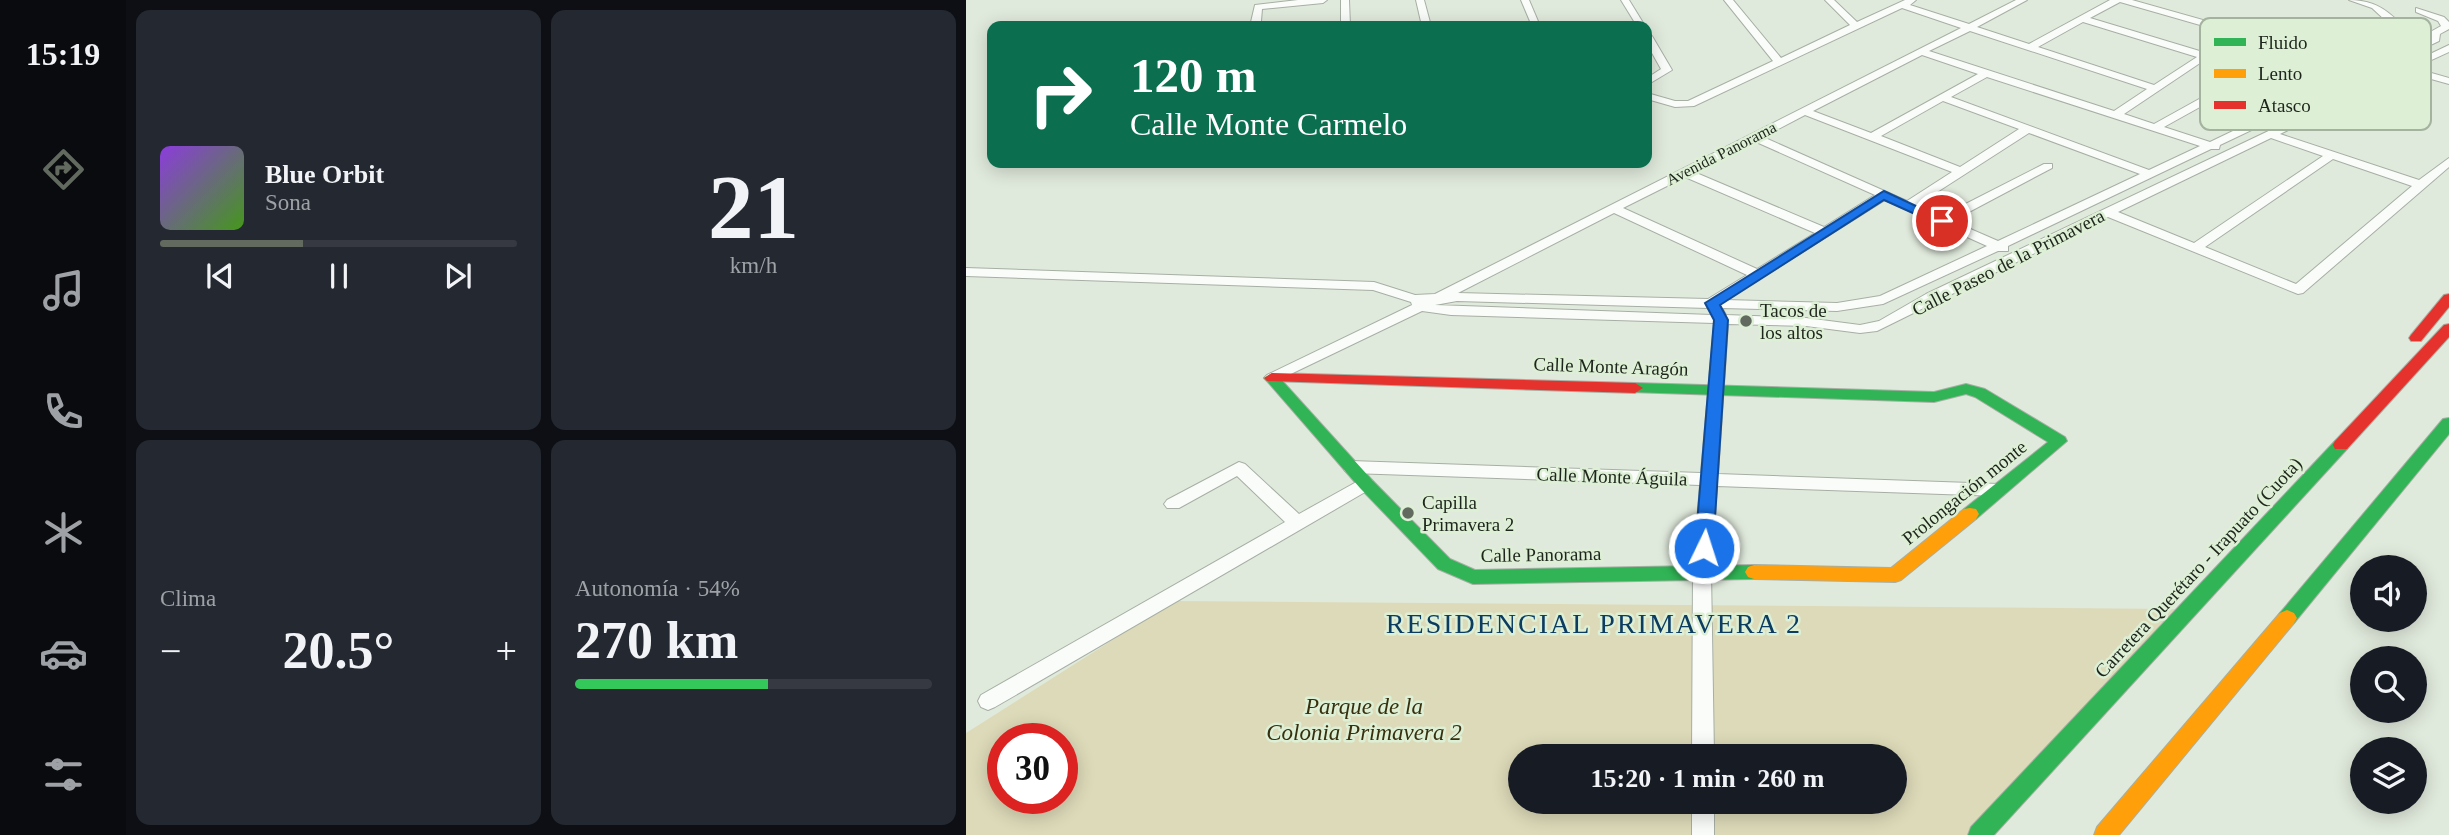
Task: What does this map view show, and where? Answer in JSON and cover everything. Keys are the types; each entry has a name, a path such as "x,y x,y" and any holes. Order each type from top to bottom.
{"main road":[{"path":"2334,452 2338,435 2348,419 2449,298"},
{"name":"Carretera Querétaro - Irapuato (Cuota)","path":"1979,835 2449,328"},
{"name":"Calle Monte Aragón","path":"1272,378 1934,397 1966,389 1980,393 2059,441"},
{"name":"Calle Panorama","path":"1272,378 1366,484 1444,564 1457,572 1473,577 1702,571 1895,575"},
{"path":"2105,835 2449,423"},
{"name":"Prolongación monte","path":"1895,575 2059,441"}],"street":[{"path":"1256,21 1258,7 1323,0"},
{"path":"1345,0 1346,21"},
{"path":"1420,0 1426,21"},
{"path":"1525,0 1534,21"},
{"path":"1625,0 1638,21"},
{"path":"1728,0 1779,62"},
{"path":"1829,0 1856,26"},
{"name":"Avenida Panorama","path":"1272,378 1417,303 1439,298 2023,0"},
{"path":"2031,47 2119,0 2200,22"},
{"path":"2153,9 2168,0"},
{"path":"2353,0 2375,6 2388,18"},
{"path":"1652,97 1675,104 1690,104 1907,2 1968,28 2156,89"},
{"path":"2419,10 2441,19 2447,26 2435,33 2437,39 2449,46"},
{"path":"2083,19 2200,54"},
{"name":"Calle Paseo de la Primavera","path":"2431,42 2437,39"},
{"path":"1652,44 1667,70 1652,79"},
{"name":"Calle Paseo de la Primavera","path":"2431,55 2449,46"},
{"path":"1921,52 2232,152"},
{"path":"2117,114 2200,59"},
{"path":"1873,136 1988,72"},
{"path":"2431,76 2449,81"},
{"path":"1942,97 2150,174"},
{"path":"2156,127 2200,103"},
{"path":"1804,111 1961,171"},
{"path":"1908,205 2027,129"},
{"name":"Calle Paseo de la Primavera","path":"1439,298 1838,307 1884,300 2244,130"},
{"name":"Calle Paseo de la Primavera","path":"966,272 1374,286 1417,303 1451,311 1806,322 1843,329 1874,330 1931,297 2278,130"},
{"path":"2270,134 2421,185"},
{"path":"1754,137 2018,255"},
{"path":"2195,248 2332,155"},
{"path":"2108,212 2298,290 2449,161"},
{"path":"1942,221 2048,166"},
{"path":"1684,172 1824,232"},
{"path":"1703,744 1702,571 1721,320 1712,303 1884,195"},
{"path":"1613,208 1756,274"},
{"path":"1884,300 1896,319"},
{"path":"1838,307 1843,329"},
{"name":"Calle Monte Águila","path":"1351,467 1999,490"},
{"path":"1173,504 1240,468 1297,523"},
{"path":"988,701 1366,484"},
{"path":"1703,814 1703,835"}],"green space":[{"name":"Parque de la Colonia Primavera 2","path":"1174,601 2175,609 1970,835 966,835 966,733"}],"traffic: fast":[{"path":"1272,378 1366,484 1444,564 1473,577 1754,572"},
{"path":"1635,388 1934,397 1966,389 1980,393 2059,441 1970,514"},
{"path":"2287,618 2449,423"},
{"path":"1979,835 2341,445"}],"traffic: slow":[{"path":"1754,572 1895,575 1970,514"},
{"path":"2105,835 2287,618"}],"traffic: jam":[{"path":"2416,338 2449,298"},
{"path":"2341,445 2449,328"},
{"path":"1272,378 1635,388"}],"place":[{"name":"Tacos de los altos","path":"1746,321"},
{"name":"Capilla Primavera 2","path":"1408,513"}],"district":[{"name":"RESIDENCIAL PRIMAVERA 2","path":"1594,623"}],"route":[{"path":"1704,548 1721,320 1712,303 1884,195 1942,221"}]}
